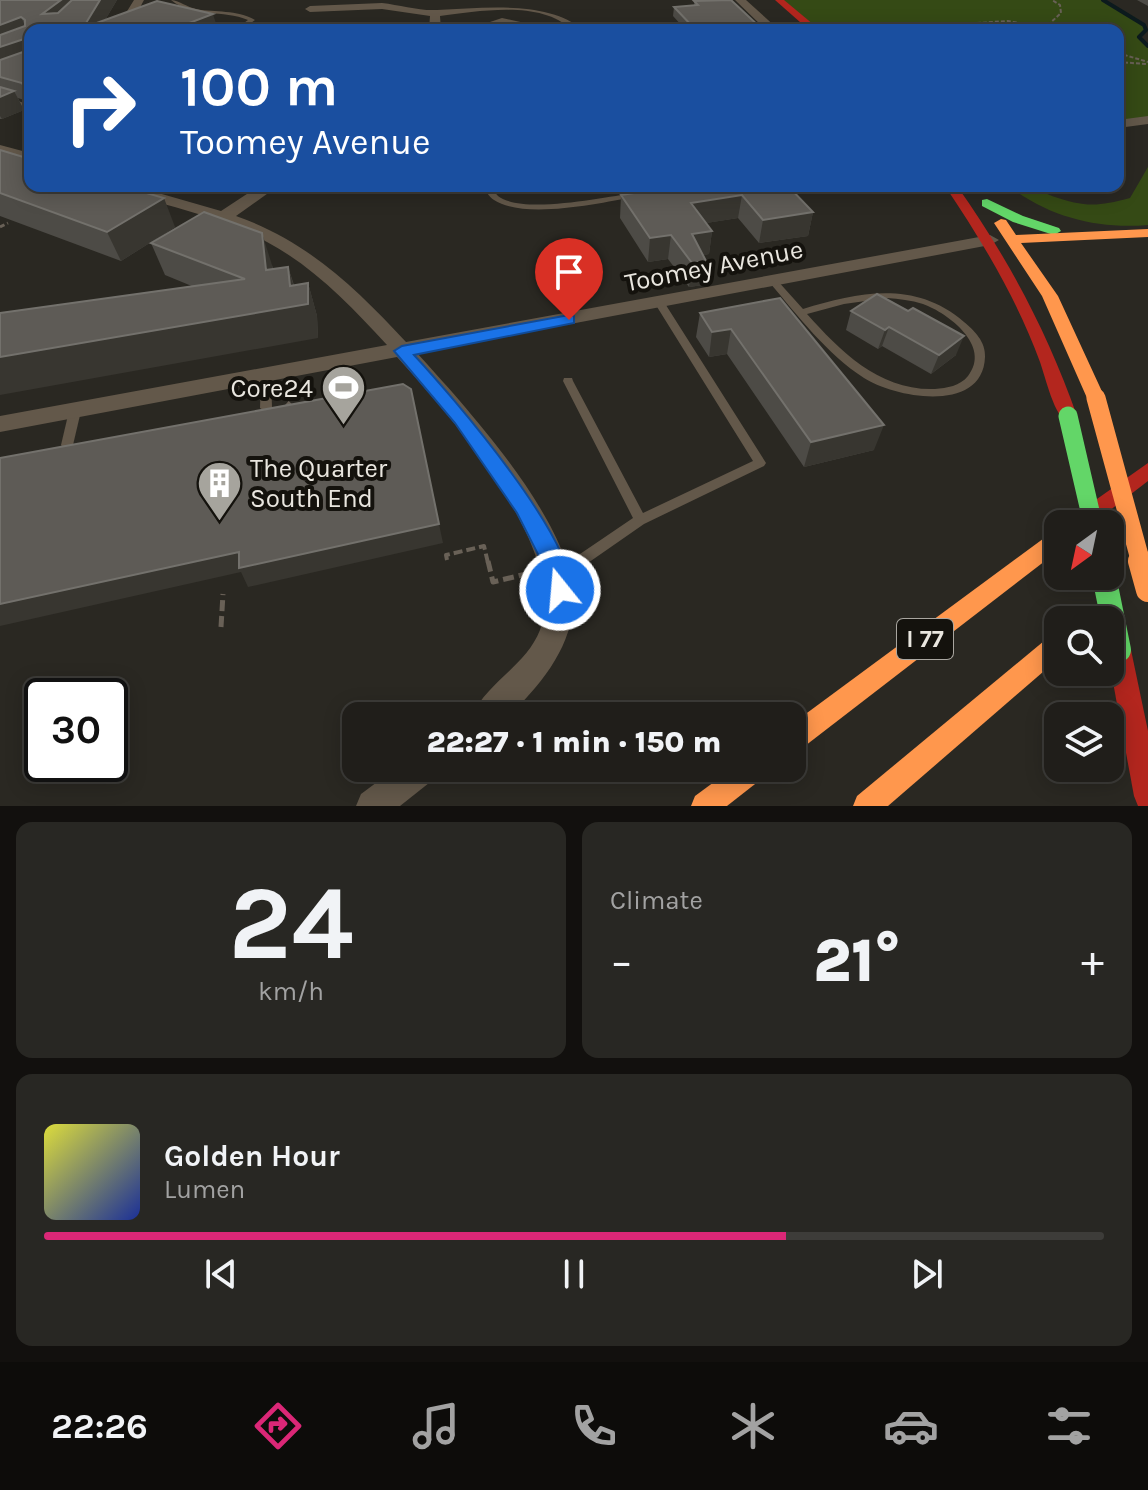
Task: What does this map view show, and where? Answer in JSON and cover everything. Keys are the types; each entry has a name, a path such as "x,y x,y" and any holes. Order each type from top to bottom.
{"main road":[{"path":"760,0 787,24"},
{"path":"779,0 808,24"},
{"path":"955,192 990,240 1041,336 1068,416 1090,510"},
{"path":"979,192 1050,296 1096,398 1148,590"},
{"path":"987,203 1036,226 1086,236 1148,233"},
{"name":"Toomey Avenue","path":"990,240 1086,236"},
{"path":"1095,510 1148,470"},
{"name":"I 77","path":"806,729 1044,550"},
{"path":"1103,606 1148,568"},
{"path":"1107,590 1148,796"},
{"path":"867,806 1044,656"},
{"path":"705,806 737,782"}],"street":[{"path":"124,24 139,0"},
{"path":"740,0 766,24"},
{"path":"310,9 382,6 435,14 527,3 564,16 571,24"},
{"path":"435,14 435,24"},
{"path":"492,24 518,24"},
{"path":"1124,123 1148,120"},
{"path":"0,149 24,156"},
{"path":"137,192 222,218 275,239 324,272 402,351 462,419 500,470 525,507 554,564 560,590 558,618 549,647 530,674 501,702"},
{"path":"222,218 261,192"},
{"name":"Toomey Avenue","path":"0,424 990,240"},
{"path":"373,806 405,782"}],"lane":[{"path":"174,0 186,8 243,15 252,20 246,24"},
{"path":"0,97 24,105"},
{"path":"488,192 498,201 519,207 646,194"},
{"path":"773,281 825,341 869,376 896,389 924,393 953,391 971,380 980,361 976,339 956,318 935,305 910,297 874,294 844,299 801,313"},
{"path":"557,577 640,520 760,463 659,302"},
{"path":"266,376 266,408"},
{"path":"568,381 640,520"},
{"path":"67,445 75,411"}],"path":[{"path":"1049,24 1061,13 1060,5 1052,0"},
{"path":"962,24 1008,21 1031,24"},
{"path":"1124,55 1148,63"},
{"path":"1124,62 1148,63"},
{"path":"0,227 8,223"},
{"path":"282,412 299,393"},
{"path":"447,560 446,555 484,546 493,582 526,574"},
{"path":"221,627 223,594"}],"green space":[{"path":"779,0 1103,0 1136,18 1146,28 1139,38 1148,46 1148,120 1124,123 1124,24 808,24"},
{"path":"1148,167 1148,225 1114,225 1080,220 1047,209 1017,192 1042,192 1091,204 1130,198"}],"building":[{"path":"0,0 61,0 42,14 58,13 72,0 100,0 85,24 25,24 21,17 0,25"},
{"path":"731,0 757,24 690,24 674,7 698,5 694,1"},
{"path":"157,1 213,14 187,24 94,24"},
{"path":"24,26 24,39 0,47 0,35"},
{"path":"24,39 24,87 22,83 0,77 0,60 23,52"},
{"path":"0,87 14,91 0,97"},
{"path":"0,150 24,157 24,192 143,192 164,198 107,232 0,193"},
{"path":"641,192 794,192 813,212 763,220 742,195 691,203 712,231 692,234 706,261 692,263 671,235 650,238 621,195"},
{"path":"204,212 262,233 266,270 288,267 290,286 308,283 308,304 0,357 0,313 245,279 151,243"},
{"path":"877,294 908,311 913,308 964,336 939,355 889,327 885,330 851,311"},
{"path":"780,298 884,425 811,442 731,329 712,332 700,313"},
{"name":"The Quarter South End","path":"403,384 411,389 439,524 239,568 239,552 0,604 0,458"}],"waterway":[{"path":"1103,0 1144,25 1146,30 1139,37 1148,46"}],"traffic: fast":[{"path":"987,203 1018,219 1054,231"},
{"path":"1068,416 1090,510"},
{"path":"1107,590 1110,606"}],"traffic: slow":[{"path":"1001,223 1050,296 1096,398"},
{"path":"1012,239 1148,233"},
{"path":"1096,398 1148,590"},
{"path":"806,729 1044,550"},
{"path":"867,806 1044,656"},
{"path":"705,806 737,782"}],"traffic: jam":[{"path":"779,0 808,24"},
{"path":"955,192 1019,296 1046,355 1068,416"},
{"path":"1095,510 1148,470"},
{"path":"1124,675 1148,796"}],"place":[{"name":"Core24","path":"344,427"},
{"name":"The Quarter South End","path":"219,522"}],"route":[{"path":"560,590 554,564 525,507 462,419 402,351 569,320"}]}
